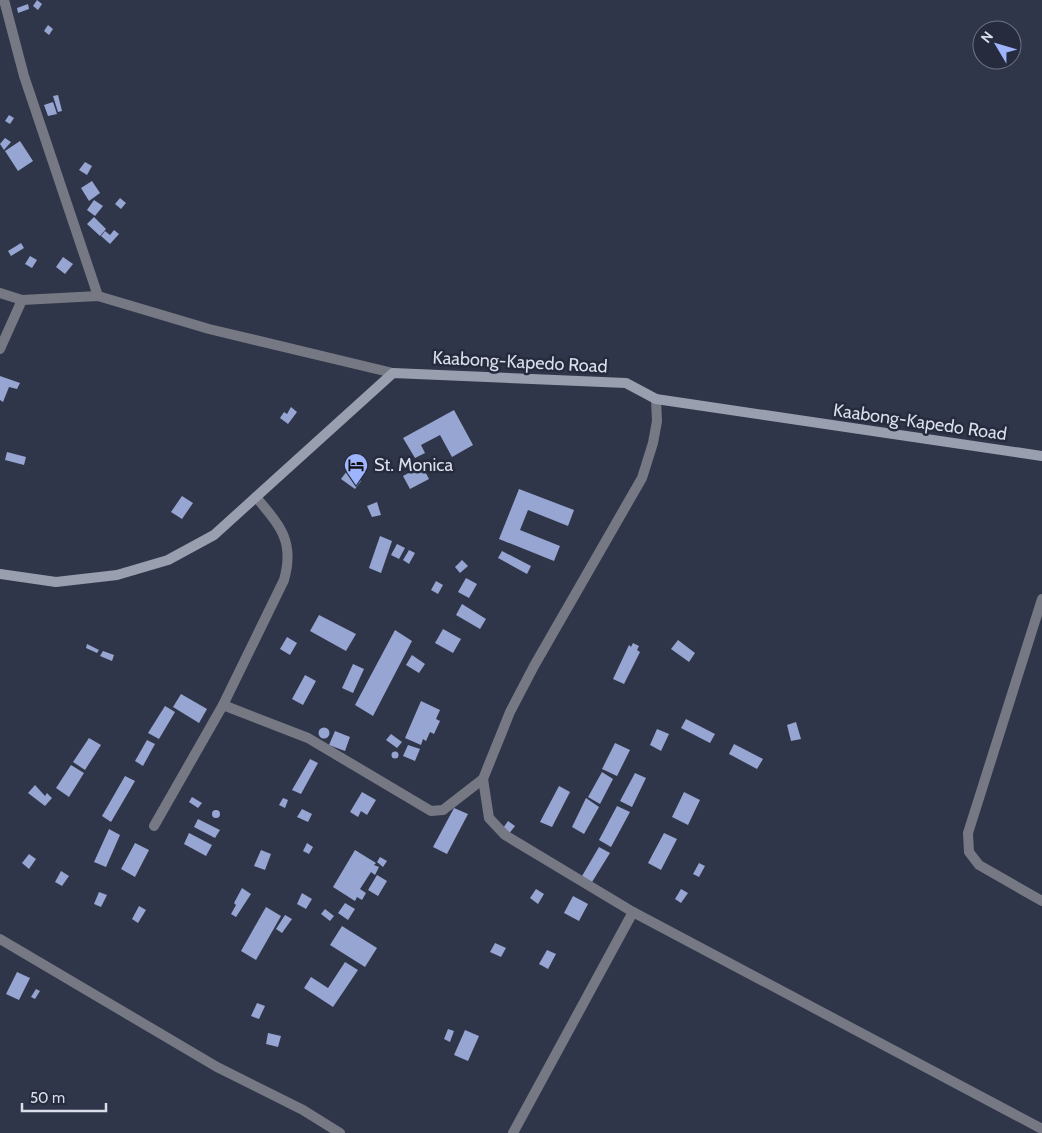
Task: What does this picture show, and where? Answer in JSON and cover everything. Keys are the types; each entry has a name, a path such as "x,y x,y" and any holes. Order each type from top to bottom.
{"main road":[{"name":"Kaabong-Kapedo Road","path":"393,372 626,383 656,399 1042,456"},
{"path":"0,574 56,582 117,575 168,560 214,535 393,372"}],"street":[{"path":"4,0 24,76 98,296"},
{"name":"Kaabong-Kapedo Road","path":"0,293 22,300 98,296 209,329 393,372"},
{"path":"0,349 22,300"},
{"path":"223,704 308,738 431,811 443,810 482,779 510,712 534,666 642,478 653,443 657,420 656,399"},
{"path":"154,826 223,704 284,580 287,569 287,541 281,527 256,497"},
{"path":"1042,599 968,833 969,852 979,865 1042,901"},
{"path":"482,779 489,818 505,835 633,912 1042,1129"},
{"path":"513,1133 633,912"},
{"path":"0,939 217,1066 303,1110 340,1133"}],"building":[{"path":"37,0 42,4 38,10 33,6"},
{"path":"28,4 29,9 18,13 17,8"},
{"path":"48,25 53,29 49,35 44,31"},
{"path":"58,95 62,111 58,112 53,96"},
{"path":"53,102 57,114 48,116 44,105"},
{"path":"9,115 14,118 10,124 5,121"},
{"path":"5,138 11,142 4,150 0,144"},
{"path":"20,141 33,161 18,171 5,151"},
{"path":"85,162 92,166 87,175 79,170"},
{"path":"92,181 100,193 89,201 81,188"},
{"path":"120,198 126,203 121,209 115,204"},
{"path":"94,200 103,206 95,216 87,210"},
{"path":"94,217 106,229 100,236 87,224"},
{"path":"114,230 119,234 110,244 101,236 105,231 110,235"},
{"path":"21,243 24,248 11,256 8,251"},
{"path":"30,256 37,260 32,268 25,264"},
{"path":"63,257 73,264 65,274 56,267"},
{"path":"0,376 20,383 17,389 9,387 3,402 0,400"},
{"path":"291,407 297,412 288,424 280,418 284,412 287,414"},
{"path":"454,410 473,445 452,457 440,435 421,445 425,453 415,458 403,438"},
{"path":"7,452 26,457 24,465 5,460"},
{"path":"360,453 365,458 359,465 354,461"},
{"path":"422,466 429,479 410,489 403,476"},
{"path":"347,471 361,481 355,489 341,479"},
{"path":"519,489 574,510 568,526 528,510 520,530 560,546 554,561 499,539"},
{"path":"182,496 193,503 182,519 171,512"},
{"path":"377,502 381,515 372,517 367,506"},
{"path":"380,536 392,541 381,573 369,568"},
{"path":"397,544 405,548 399,559 391,555"},
{"path":"409,550 415,553 409,564 403,560"},
{"path":"502,551 531,566 527,574 498,558"},
{"path":"462,560 468,566 460,573 455,567"},
{"path":"466,578 477,584 469,598 458,592"},
{"path":"436,581 443,585 438,594 431,590"},
{"path":"462,604 486,619 480,629 456,615"},
{"path":"319,615 356,634 346,651 310,631"},
{"path":"443,629 461,639 453,653 435,643"},
{"path":"395,630 412,641 373,716 355,705"},
{"path":"287,637 297,643 290,655 280,649"},
{"path":"678,640 695,653 689,662 671,649"},
{"path":"633,643 639,646 637,650 640,652 624,684 613,679 629,645 631,647"},
{"path":"87,644 99,650 97,653 86,648"},
{"path":"103,651 114,655 112,661 100,656"},
{"path":"412,655 425,664 419,673 406,665"},
{"path":"353,664 364,669 353,693 342,688"},
{"path":"305,675 316,681 303,705 292,699"},
{"path":"181,694 207,709 199,723 173,707"},
{"path":"421,701 440,710 436,719 440,721 434,734 430,732 426,741 423,739 421,745 405,738"},
{"path":"165,706 175,712 159,739 148,733"},
{"path":"686,719 715,734 710,743 681,728"},
{"path":"796,722 801,739 791,741 787,725"},
{"path":"322,728 326,728 329,733 328,737 322,738 319,735 319,731"},
{"path":"657,729 669,734 661,751 650,745"},
{"path":"335,731 350,737 345,751 329,745"},
{"path":"391,734 402,742 397,748 386,740"},
{"path":"89,738 101,745 85,770 73,762"},
{"path":"147,740 155,744 143,766 135,761"},
{"path":"615,743 630,750 617,776 602,769"},
{"path":"734,744 763,759 757,769 729,754"},
{"path":"408,745 420,749 415,761 403,756"},
{"path":"395,751 399,755 395,759 391,755"},
{"path":"310,759 318,763 301,794 292,790"},
{"path":"71,765 84,773 69,797 56,788"},
{"path":"602,772 613,779 600,804 588,797"},
{"path":"635,773 646,778 632,807 620,801"},
{"path":"125,776 135,781 111,822 102,816"},
{"path":"35,785 45,796 47,793 52,798 45,806 28,793"},
{"path":"559,786 570,792 552,827 540,822"},
{"path":"362,792 376,800 367,815 361,811 358,817 350,812"},
{"path":"684,792 700,800 688,825 672,817"},
{"path":"192,797 202,803 198,808 189,802"},
{"path":"283,798 288,800 285,808 279,805"},
{"path":"586,798 599,807 584,834 572,827"},
{"path":"617,806 630,812 611,847 599,840"},
{"path":"454,808 468,814 447,854 433,847"},
{"path":"302,809 312,814 308,822 297,817"},
{"path":"216,810 220,814 216,818 212,814"},
{"path":"198,819 220,830 215,838 194,827"},
{"path":"508,821 515,826 508,835 501,831"},
{"path":"109,829 120,835 106,867 94,862"},
{"path":"189,833 212,845 206,856 184,844"},
{"path":"664,833 677,839 661,870 648,863"},
{"path":"135,843 149,850 135,877 121,869"},
{"path":"307,843 313,847 309,854 303,851"},
{"path":"599,847 610,853 592,882 582,876"},
{"path":"261,850 271,854 265,870 254,866"},
{"path":"355,850 376,863 374,865 379,867 375,875 371,872 360,889 366,893 362,900 357,897 355,901 333,887"},
{"path":"29,854 36,859 29,869 22,863"},
{"path":"380,857 387,861 383,867 377,862"},
{"path":"699,863 705,866 699,877 693,874"},
{"path":"61,871 69,876 62,886 55,882"},
{"path":"377,875 387,881 378,896 368,890"},
{"path":"242,888 251,894 236,917 231,914 236,905 234,903"},
{"path":"536,889 544,894 538,904 530,898"},
{"path":"681,889 688,893 681,903 675,899"},
{"path":"99,892 107,895 101,907 94,904"},
{"path":"302,893 312,899 306,909 297,904"},
{"path":"573,896 588,904 579,921 564,913"},
{"path":"345,903 355,909 348,920 338,913"},
{"path":"139,906 146,910 138,923 132,919"},
{"path":"266,907 281,916 256,960 241,951"},
{"path":"325,909 334,916 330,921 321,914"},
{"path":"285,915 292,919 282,933 276,929"},
{"path":"342,926 377,948 365,967 330,945"},
{"path":"495,943 506,948 501,957 490,952"},
{"path":"547,950 556,954 548,969 539,964"},
{"path":"345,962 358,970 333,1007 304,988 311,977 328,988"},
{"path":"17,972 30,978 19,1000 6,994"},
{"path":"36,989 40,991 35,999 31,997"},
{"path":"257,1003 265,1006 259,1019 251,1016"},
{"path":"448,1029 454,1031 450,1042 444,1039"},
{"path":"465,1030 479,1036 468,1061 454,1055"},
{"path":"268,1033 281,1036 278,1047 266,1044"}],"place":[{"name":"St. Monica","path":"356,486"}]}
